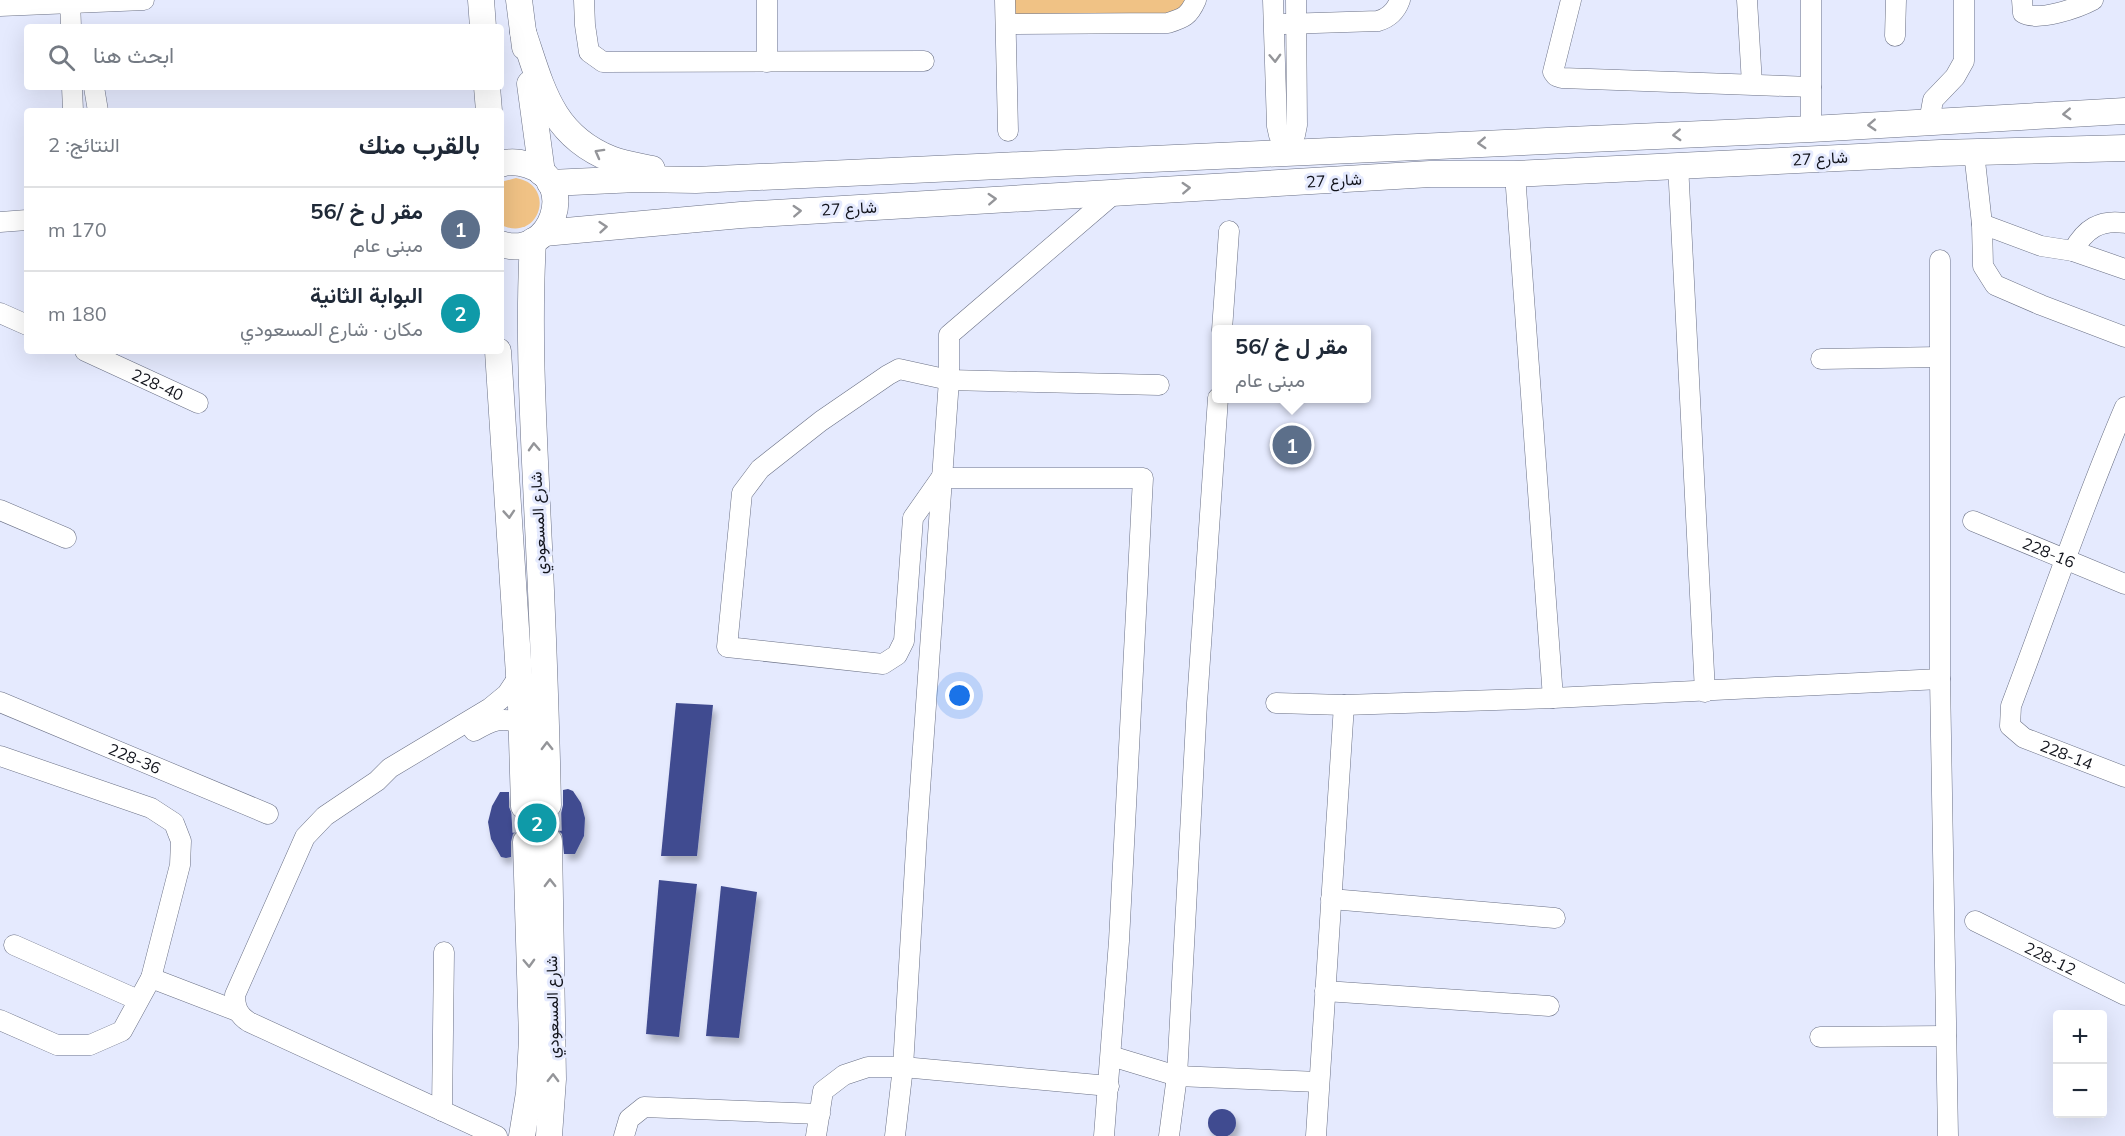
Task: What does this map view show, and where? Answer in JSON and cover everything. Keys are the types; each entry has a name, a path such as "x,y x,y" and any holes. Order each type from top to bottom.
{"main road":[{"path":"481,0 483,24"},
{"path":"519,0 546,178 555,195 556,209 552,221 539,237"},
{"path":"523,32 550,109 564,127 600,155 696,180"},
{"path":"487,90 489,108"},
{"name":"شارع 27","path":"546,178 696,180 1811,129 2125,111"},
{"path":"1428,146 1430,174"},
{"name":"شارع 27","path":"504,244 519,246 539,237 741,215 1116,192 1430,174 1515,174 1678,164 2125,148"},
{"path":"1287,153 1289,182"},
{"path":"504,164 518,162 531,165 546,178"},
{"name":"شارع المسعودي","path":"498,354 522,725 536,805 546,691 531,374 531,286 539,237"},
{"name":"شارع المسعودي","path":"522,1136 529,1093 532,1039 537,841 553,1079 549,1136"}],"street":[{"path":"0,6 144,0"},
{"path":"584,0 586,42 589,52 603,62 924,61"},
{"path":"767,0 767,62"},
{"path":"1005,0 1008,131"},
{"path":"1006,24 1168,23 1184,18 1196,0"},
{"path":"1273,0 1277,126 1287,153"},
{"path":"1287,153 1297,125 1296,0"},
{"path":"1274,24 1378,21 1389,16 1398,7 1400,0"},
{"path":"1572,0 1555,58 1553,72 1556,76 1594,80 1811,87"},
{"path":"1747,0 1752,84"},
{"path":"1811,0 1811,129"},
{"path":"1895,36 1896,0"},
{"path":"1929,122 1933,100 1955,77 1964,60 1964,0"},
{"path":"2022,0 2023,13 2033,16 2061,6 2093,0"},
{"path":"70,2 71,24"},
{"path":"70,2 77,24"},
{"path":"72,90 73,108"},
{"path":"94,90 98,108"},
{"path":"1974,152 1982,224 1983,266 1995,285 2125,337"},
{"path":"1678,164 1705,692"},
{"path":"1515,174 1552,698"},
{"path":"895,1136 903,1066 949,380 949,335 1116,192"},
{"path":"0,222 24,220"},
{"path":"2073,251 2080,238 2093,226 2113,221 2125,223"},
{"path":"1982,224 2041,246 2073,251 2125,269"},
{"path":"1222,325 1229,231"},
{"path":"1940,260 1940,679 1948,1136"},
{"path":"0,313 24,324"},
{"name":"228-40","path":"92,354 198,403"},
{"path":"1821,359 1939,357"},
{"path":"941,478 913,518 904,641 897,655 883,664 727,647 742,493 760,469 842,405 899,369 949,380 1159,385"},
{"path":"1169,1136 1177,1076 1197,703 1218,403"},
{"path":"2066,560 2093,483 2125,407"},
{"path":"941,478 1143,478 1111,1056 1104,1136"},
{"path":"0,510 66,538"},
{"name":"228-16","path":"1972,521 2125,584"},
{"name":"228-14","path":"2066,560 2011,706 2010,726 2024,738 2125,777"},
{"path":"237,1011 235,994 305,837 325,816 377,781 390,768 499,701 519,676"},
{"path":"1276,703 1344,705 1552,698 1940,679"},
{"name":"228-36","path":"0,702 268,814"},
{"path":"1316,1136 1344,705"},
{"path":"377,781 394,777 489,722 509,720 522,725"},
{"path":"0,756 151,808 174,823 181,841 180,865 151,978 122,1030 90,1045 57,1045 0,1020"},
{"path":"1331,899 1555,918"},
{"name":"228-12","path":"1975,921 2125,995"},
{"path":"14,945 138,1000"},
{"path":"442,1111 444,952"},
{"path":"151,978 237,1011 249,1022 497,1136"},
{"path":"1325,991 1549,1006"},
{"path":"1820,1037 1946,1036"},
{"path":"1111,1056 1177,1076 1319,1082"},
{"path":"816,1136 823,1091 844,1075 868,1067 903,1066 1109,1086"},
{"path":"624,1136 629,1119 644,1107 820,1114"}],"shaded area":[{"path":"1011,0 1189,0 1183,8 1166,13 1016,16 1011,9"},
{"path":"516,178 529,183 536,191 540,201 538,211 534,220 526,226 515,228 504,226 504,181"}],"building":[{"path":"676,703 713,705 697,856 661,856"},
{"path":"563,790 573,791 581,803 585,818 584,836 575,854 564,854 562,834 556,828 548,826 537,832 526,827 518,830 513,834 511,857 501,857 491,839 488,822 492,806 500,792 509,792 509,807 516,819 525,821 536,814 549,820 561,813"},
{"path":"659,880 697,884 679,1037 646,1034"},
{"path":"721,886 757,892 739,1038 706,1036"},
{"path":"1222,1109 1232,1113 1236,1123 1232,1133 1222,1137 1212,1133 1208,1123 1212,1113"}],"tunnel":[{"path":"548,805 549,841"},
{"path":"524,806 526,842"}],"place":[{"name":"مقر ل خ /56","path":"1292,445"},
{"name":"البوابة الثانية","path":"537,823"}]}
